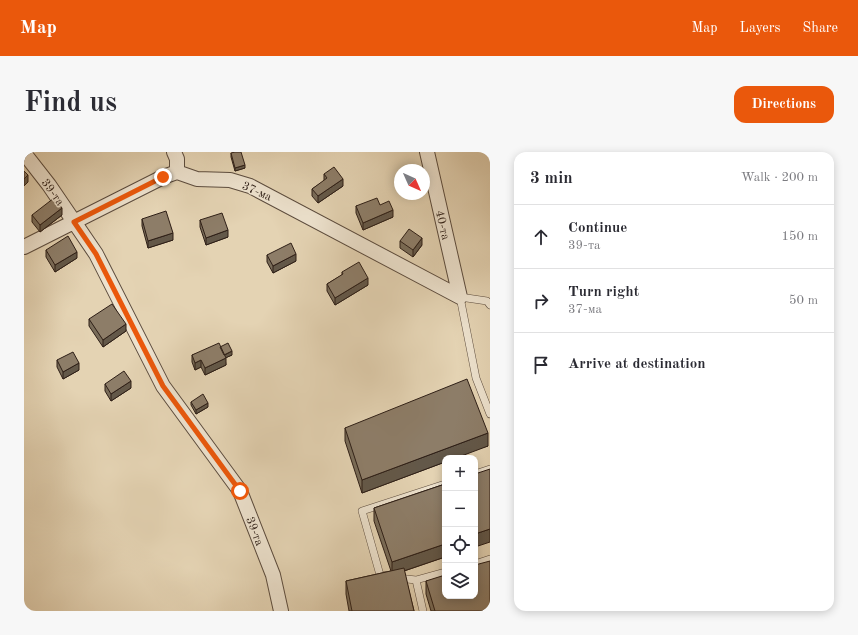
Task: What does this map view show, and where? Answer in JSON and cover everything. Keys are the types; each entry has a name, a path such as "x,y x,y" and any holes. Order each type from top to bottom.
{"street":[{"path":"24,247 163,177 177,172 177,159 174,152"},
{"name":"40-та","path":"427,152 460,297"},
{"name":"39-та","path":"24,153 96,254 163,386 240,491 273,575 281,611"},
{"name":"37-ма","path":"177,172 197,179 230,180 250,186 460,297"}],"lane":[{"path":"490,305 487,302 460,297 476,378 490,414"},
{"path":"478,473 490,469"},
{"path":"442,485 362,511 380,575 416,580 442,573"},
{"path":"478,563 490,559"},
{"path":"416,580 424,611"}],"building":[{"path":"241,152 245,165 235,168 231,153"},
{"path":"334,167 343,179 318,196 312,189 327,178 324,174"},
{"path":"24,171 28,175 24,179"},
{"path":"54,198 62,208 40,225 32,215"},
{"path":"377,198 380,205 389,201 393,210 363,223 356,206"},
{"path":"166,211 173,233 148,241 142,219"},
{"path":"222,213 228,230 206,238 200,220"},
{"path":"409,229 422,238 413,250 400,241"},
{"path":"68,236 77,252 55,265 46,250"},
{"path":"291,243 296,254 273,266 267,255"},
{"path":"359,262 368,278 335,298 327,284 343,274 342,272"},
{"path":"112,304 126,324 103,340 89,319"},
{"path":"219,343 226,358 205,368 201,360 195,363 192,355"},
{"path":"228,343 232,351 224,355 220,347"},
{"path":"73,352 79,363 63,372 57,360"},
{"path":"124,371 131,381 111,394 105,384"},
{"path":"467,379 488,433 362,480 345,428"},
{"path":"203,394 208,403 196,410 191,402"},
{"path":"490,469 490,529 478,533 478,491 478,473"},
{"path":"442,485 442,545 392,562 374,508"},
{"path":"490,561 490,611 435,611 426,581 442,576 442,599 478,599 478,564"},
{"path":"404,568 414,611 352,611 346,581"}],"route":[{"path":"163,177 74,222 96,254 163,386 240,491"}]}
